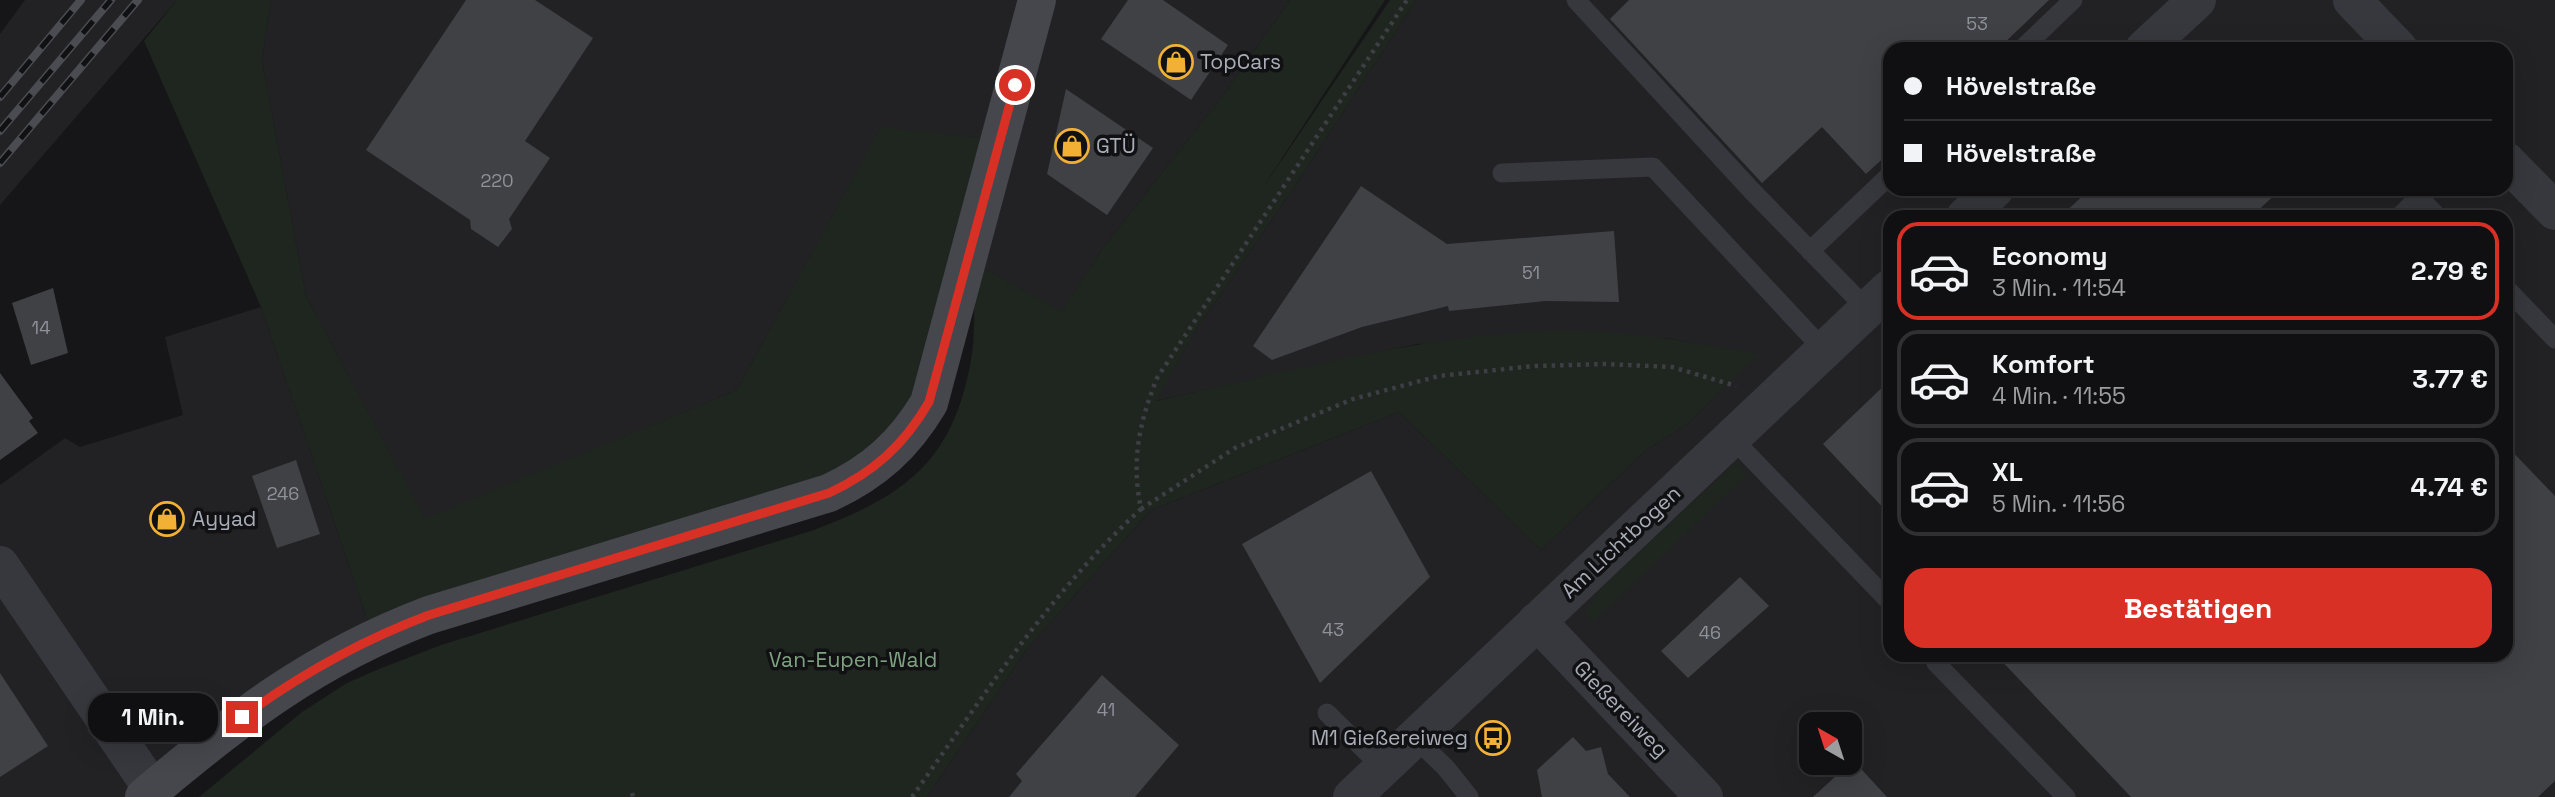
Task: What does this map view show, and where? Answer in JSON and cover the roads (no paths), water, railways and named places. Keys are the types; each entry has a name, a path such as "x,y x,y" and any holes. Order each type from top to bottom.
{"main road":[{"path":"148,793 290,682 376,635 429,615 829,493 874,469 902,442 929,402 1037,0"}],"street":[{"path":"2152,42 2197,0"},
{"path":"2355,1 2393,42"},
{"path":"2513,168 2555,211"},
{"path":"1972,210 1988,196"},
{"name":"Am Lichtbogen","path":"1352,797 1878,298"},
{"path":"0,565 148,793"},
{"name":"Gießereiweg","path":"1537,621 1704,797"}],"lane":[{"path":"1576,0 1810,251 1878,298"},
{"path":"2029,42 2073,0"},
{"path":"1502,173 1653,167 1824,350"},
{"path":"1810,251 1883,182"},
{"path":"2406,210 2420,197 2432,210"},
{"path":"2513,295 2555,339"},
{"path":"1732,438 1883,592"},
{"path":"1942,662 2066,797"},
{"path":"1327,713 1382,768"},
{"path":"1414,737 1446,768 1469,797"}],"railway":[{"path":"0,97 81,0"},
{"path":"0,131 111,0"},
{"path":"0,163 138,0"}],"place":[{"name":"TopCars","path":"1176,62"},
{"name":"GTÜ","path":"1072,146"},
{"name":"Ayyad","path":"167,519"},
{"name":"M1 Gießereiweg","path":"1493,738"}],"park label":[{"name":"Van-Eupen-Wald","path":"853,660"}]}
